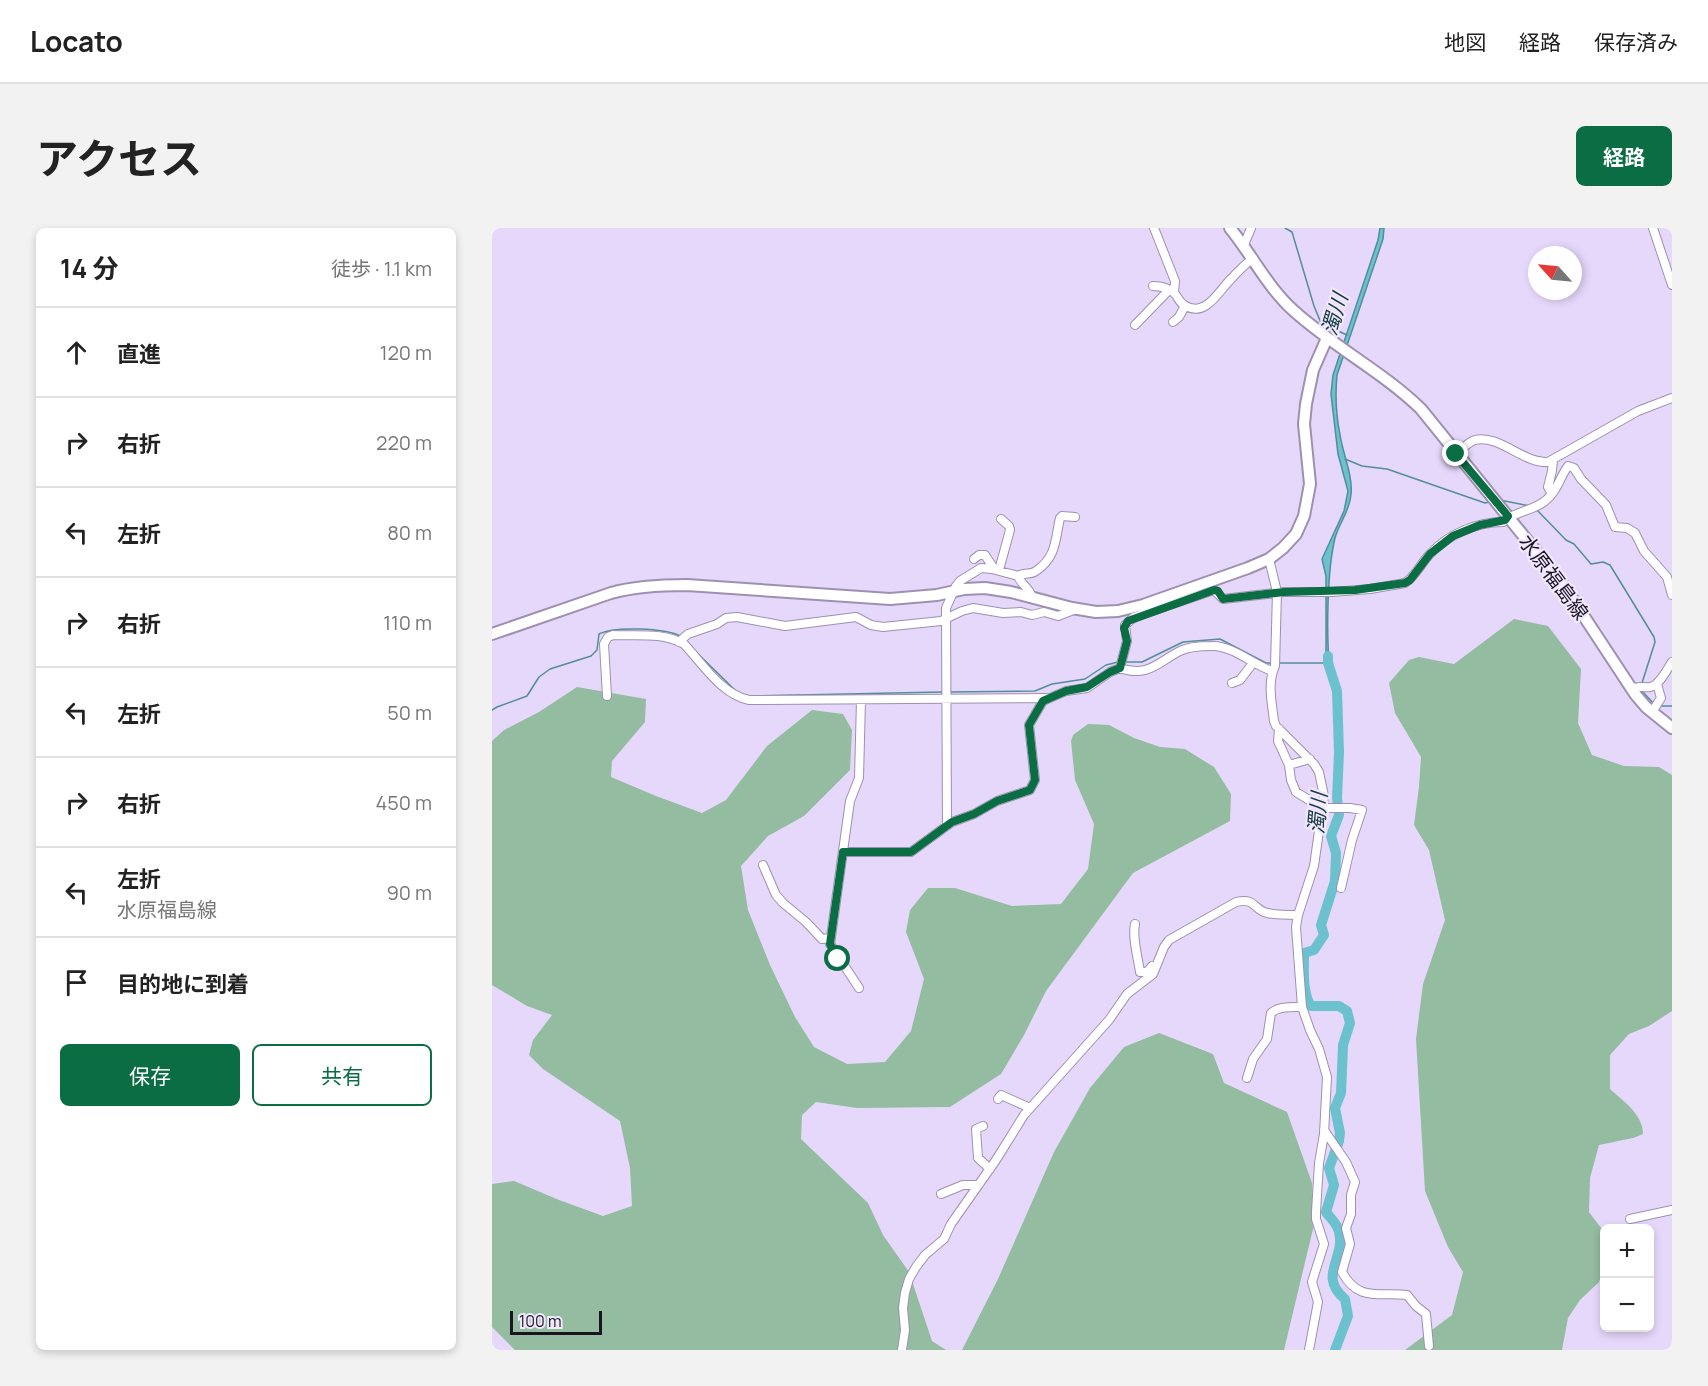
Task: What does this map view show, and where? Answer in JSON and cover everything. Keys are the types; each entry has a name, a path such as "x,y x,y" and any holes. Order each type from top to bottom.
{"street":[{"path":"1135,325 1172,292 1175,281 1154,228"},
{"name":"水原福島線","path":"1230,228 1286,303 1327,338 1406,394 1421,409 1570,595 1631,689 1652,712 1672,728"},
{"path":"1244,245 1251,228"},
{"path":"1653,228 1672,285"},
{"path":"1153,286 1162,286 1172,292 1185,306 1192,309 1198,308 1212,301 1231,278 1253,258"},
{"path":"1173,322 1185,306"},
{"path":"492,634 611,593 656,585 696,585 890,598 937,595 985,588 1096,612 1143,605 1248,568 1283,548 1296,534 1307,508 1311,484 1304,424 1306,404 1313,370 1327,338"},
{"path":"1456,454 1468,444 1482,440 1536,461 1553,460 1638,411 1672,398"},
{"path":"1552,494 1548,487 1553,460"},
{"path":"843,852 911,852 952,822 974,814 997,801 1030,790 1035,780 1029,725 1043,701 1066,691 1087,687 1121,663 1127,641 1124,628 1126,623 1134,617 1214,590 1218,591 1223,599 1276,592 1332,592 1405,583 1410,580 1430,554 1453,536 1480,525 1503,522 1508,516 1526,512 1545,501 1552,494 1566,467 1572,466 1606,505 1615,527 1627,528 1635,533 1644,551 1667,577 1672,595"},
{"path":"947,826 946,608 960,581 981,568 1018,576 1021,573 1037,571 1055,548 1060,518 1062,516 1074,517"},
{"path":"997,570 1010,530 1001,519"},
{"path":"974,559 979,555 986,555 997,570"},
{"path":"1269,558 1276,592 1271,689 1274,721 1279,729 1310,759 1319,772 1324,796 1314,866 1296,927 1302,1007 1319,1049 1327,1077 1316,1219 1324,1244 1312,1282 1318,1302 1308,1350"},
{"path":"1018,576 1021,583 1030,590 1032,597"},
{"path":"607,696 604,644 608,636 658,636 682,639 726,618 737,617 785,626 856,617 871,625 883,627 947,619 973,608 1032,615 1044,612 1059,616 1076,609"},
{"path":"1114,611 1126,623"},
{"path":"682,639 724,687 744,699 861,700 948,694 1047,698"},
{"path":"1121,663 1130,671 1153,668 1182,650 1212,646 1221,647 1252,663 1274,665"},
{"path":"1631,689 1636,686 1651,687 1657,684 1672,662"},
{"path":"1232,683 1240,680 1252,663"},
{"path":"1652,712 1661,698 1657,684"},
{"path":"859,988 830,944 850,801 859,778 861,700"},
{"path":"1279,729 1278,741 1289,765 1291,780 1296,792 1323,808 1362,810 1352,840 1341,888"},
{"path":"1289,765 1310,759"},
{"path":"763,865 776,895 783,903 822,939 831,938"},
{"path":"902,1350 905,1330 903,1308 909,1279 926,1256 944,1239 951,1224 1030,1108 1109,1020 1130,991 1153,974 1169,940 1236,902 1245,900 1266,913 1298,915"},
{"path":"1135,924 1134,935 1140,972 1148,972 1158,956 1162,954"},
{"path":"1247,1078 1253,1059 1267,1039 1271,1013 1283,1008 1302,1007"},
{"path":"998,1099 1001,1095 1030,1108"},
{"path":"983,1126 976,1129 978,1158 990,1169"},
{"path":"1324,1130 1346,1162 1355,1182 1351,1195 1352,1214 1346,1228 1350,1244 1349,1252 1342,1266 1342,1272 1347,1280 1362,1293 1407,1295 1426,1314 1428,1346"},
{"path":"941,1194 963,1185 978,1185"},
{"path":"1630,1219 1672,1210"}],"shaded area":[{"name":"濁川","path":"1380,228 1384,228 1383,239 1337,375 1338,420 1351,487 1349,506 1335,538 1330,568 1328,623 1330,672 1326,661 1326,576 1322,559 1344,511 1348,491 1338,454 1331,394 1333,375"},
{"path":"1514,619 1548,626 1581,669 1578,723 1592,755 1624,766 1659,767 1672,775 1672,1011 1649,1026 1629,1034 1610,1055 1610,1089 1636,1114 1643,1134 1599,1145 1590,1178 1589,1212 1600,1227 1600,1279 1580,1300 1568,1318 1562,1350 1405,1350 1452,1315 1463,1272 1448,1247 1425,1191 1416,1039 1423,984 1445,920 1429,850 1414,825 1421,757 1395,713 1389,683 1409,660 1419,657 1454,664"},
{"path":"577,687 646,699 645,722 612,761 611,777 702,813 726,800 767,746 812,710 843,714 852,730 850,770 804,816 768,836 741,866 748,910 770,965 795,1017 814,1047 847,1064 885,1062 911,1031 924,979 906,932 910,910 928,888 955,888 1012,906 1061,904 1088,869 1094,824 1075,780 1071,741 1073,735 1088,724 1109,725 1134,738 1160,747 1185,749 1214,767 1231,794 1230,821 1133,873 1046,991 1001,1074 950,1107 857,1108 816,1102 802,1115 801,1139 868,1203 883,1235 909,1272 932,1341 946,1350 515,1350 492,1327 492,1184 514,1181 603,1216 632,1206 630,1168 620,1121 543,1069 529,1055 533,1040 552,1015 527,1006 492,985 492,741 504,730 539,712"},
{"path":"1159,1033 1213,1054 1224,1083 1287,1112 1312,1183 1313,1229 1284,1350 962,1350 998,1279 1054,1152 1090,1088 1124,1047"}],"waterway":[{"path":"1285,228 1292,232 1321,323 1347,335"},
{"path":"1345,459 1362,466 1387,469 1485,503 1489,502"},
{"path":"1500,500 1530,506"},
{"path":"1537,510 1566,540 1574,544 1591,564 1603,562 1610,565 1654,637 1655,642 1642,683"},
{"path":"492,710 527,696 539,677 550,669 591,656 597,650 599,634 606,631 640,629 663,631 680,636"},
{"path":"1126,662 1142,662 1183,642 1220,639 1266,663 1272,663"},
{"path":"690,646 737,692 747,696 942,692"},
{"name":"濁川","path":"1328,656 1337,691 1339,752 1337,798 1339,815 1331,836 1336,853 1335,881 1321,925 1324,935 1314,950 1304,953 1304,973 1306,995 1311,1006 1339,1006 1347,1011 1350,1023 1343,1045 1341,1093 1335,1108 1340,1133 1339,1141 1329,1168 1334,1185 1326,1212 1339,1232 1339,1250 1333,1282 1337,1291 1345,1299 1348,1316 1335,1350"},
{"path":"950,692 1035,691 1052,684 1085,679 1106,665 1118,662"},
{"path":"1277,663 1326,663"},
{"path":"1641,690 1654,704"},
{"path":"1658,706 1672,706"}],"route":[{"path":"838,959 830,944 843,852 911,852 952,822 974,814 997,801 1030,790 1033,787 1035,774 1029,725 1043,701 1066,691 1087,687 1120,668 1127,641 1124,628 1134,617 1214,590 1218,591 1223,599 1276,592 1355,590 1405,583 1410,580 1430,554 1453,536 1480,525 1503,522 1508,516 1456,454"}]}
